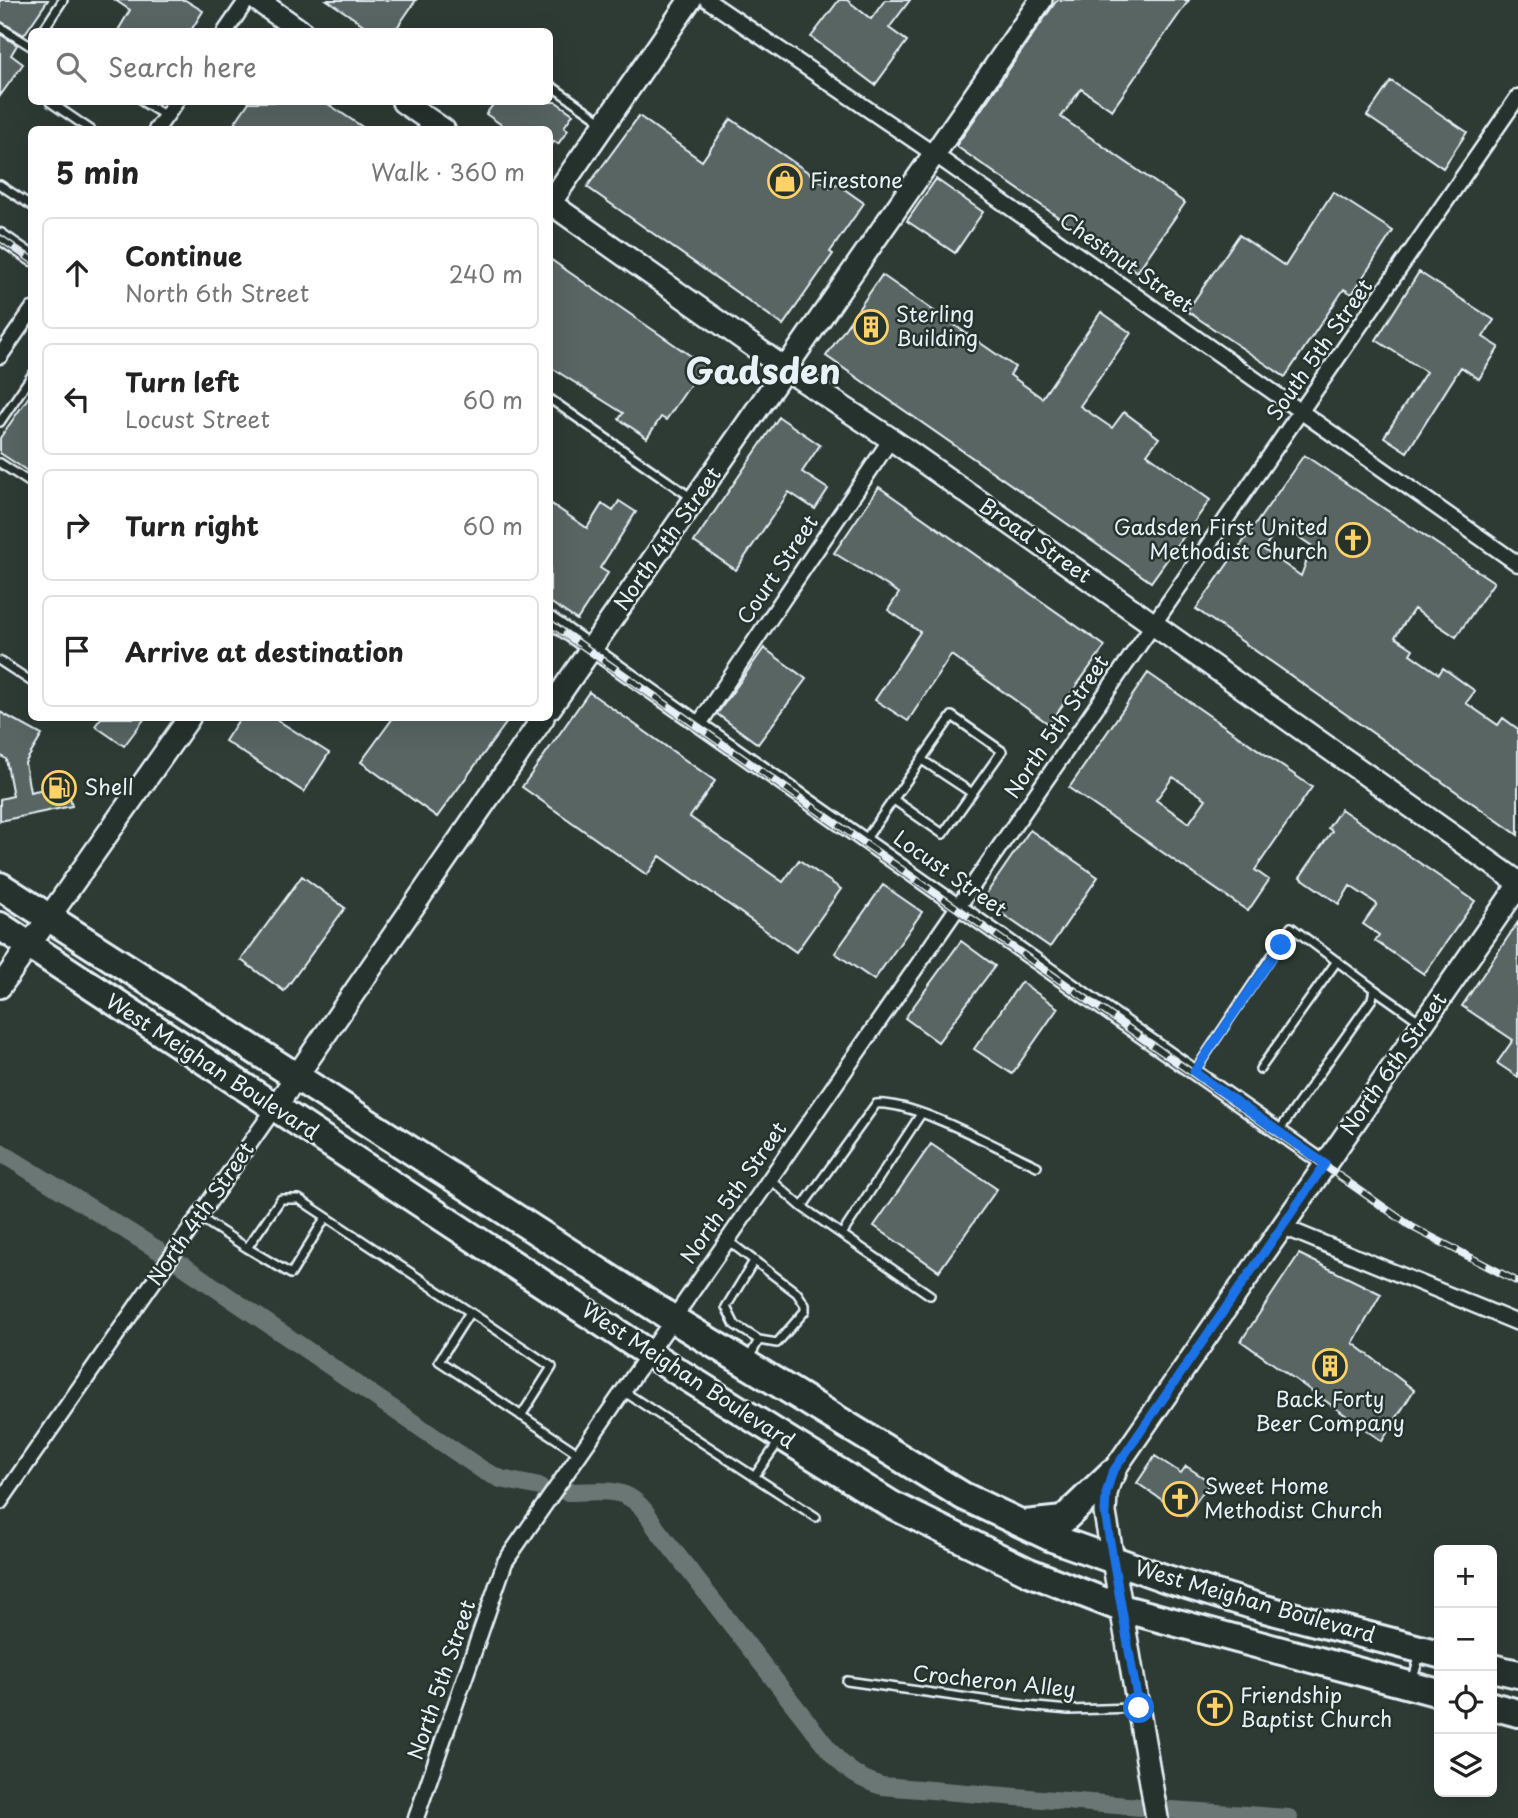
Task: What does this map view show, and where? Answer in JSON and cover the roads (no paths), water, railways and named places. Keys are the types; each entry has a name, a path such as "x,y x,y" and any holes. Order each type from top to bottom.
{"highway":[{"name":"West Meighan Boulevard","path":"0,886 47,919 673,1319 963,1496 1021,1524 1112,1559 1265,1609 1430,1652"},
{"name":"West Meighan Boulevard","path":"0,926 648,1353 846,1478 940,1530 1029,1572 1121,1608 1434,1692"},
{"path":"1021,1524 1063,1520 1112,1473"},
{"path":"1497,1669 1518,1674"},
{"path":"1497,1707 1518,1713"}],"street":[{"path":"228,28 247,0"},
{"path":"257,0 296,28"},
{"path":"553,199 690,0"},
{"name":"Chestnut Street","path":"707,0 934,155 1518,564"},
{"name":"North 4th Street","path":"553,704 787,370 1041,0"},
{"name":"South 5th Street","path":"1151,624 1303,412 1518,97"},
{"path":"159,126 174,105"},
{"path":"407,105 438,126"},
{"name":"Broad Street","path":"553,205 787,370 891,439 1518,884"},
{"path":"0,236 28,255"},
{"path":"0,356 28,316"},
{"name":"Court Street","path":"699,724 891,439"},
{"name":"Locust Street","path":"553,622 1325,1164"},
{"name":"North 5th Street","path":"416,1818 505,1562 926,952 961,907 1151,624"},
{"path":"0,987 187,721"},
{"name":"North 4th Street","path":"0,1502 541,721"},
{"name":"North 6th Street","path":"1157,1818 1105,1513 1106,1494 1112,1473 1518,884"},
{"path":"1281,1226 1518,1324"}],"lane":[{"path":"45,28 63,0"},
{"path":"0,27 28,44"},
{"path":"553,87 604,124"},
{"path":"54,105 85,126"},
{"path":"149,105 166,116"},
{"path":"0,184 28,203"},
{"path":"0,422 28,381"},
{"path":"553,401 695,501"},
{"path":"0,463 28,481"},
{"path":"0,662 28,680"},
{"path":"865,840 952,716 1002,751 943,834 894,800"},
{"path":"922,760 972,793"},
{"path":"1194,1072 1291,927 1423,1023"},
{"path":"1259,1069 1337,961"},
{"path":"1279,1132 1372,999 1374,989"},
{"path":"802,1207 870,1109 883,1104 921,1114 1037,1166"},
{"path":"842,1234 921,1114"},
{"path":"769,1179 802,1207 930,1295"},
{"path":"247,1248 281,1199 299,1199 552,1367 521,1416"},
{"path":"198,1217 291,1274 327,1217"},
{"path":"727,1240 797,1293 805,1305 805,1311 777,1343 759,1339 735,1325 726,1313 730,1298 754,1261"},
{"path":"470,1312 439,1361 579,1454"},
{"path":"746,1365 759,1339"},
{"path":"622,1391 816,1517"},
{"path":"754,1477 782,1437"},
{"path":"1411,1685 1430,1652"},
{"name":"Crocheron Alley","path":"847,1681 1069,1710 1139,1708"}],"waterway":[{"path":"0,1152 158,1250"},
{"path":"182,1265 484,1471 501,1479 540,1487"},
{"path":"566,1492 619,1493 638,1503 830,1751 847,1769 860,1777 882,1786 1140,1807"},
{"path":"1172,1810 1289,1818"}],"railway":[{"path":"0,238 28,257"},
{"path":"553,625 1412,1227 1518,1282"}],"place":[{"name":"Firestone","path":"785,181"},
{"name":"Sterling Building","path":"871,327"},
{"name":"Gadsden First United Methodist Church","path":"1353,540"},
{"name":"Shell","path":"59,788"},
{"name":"Back Forty Beer Company","path":"1330,1366"},
{"name":"Sweet Home Methodist Church","path":"1180,1499"},
{"name":"Friendship Baptist Church","path":"1215,1708"}],"district":[{"name":"Gadsden","path":"763,372"}]}
